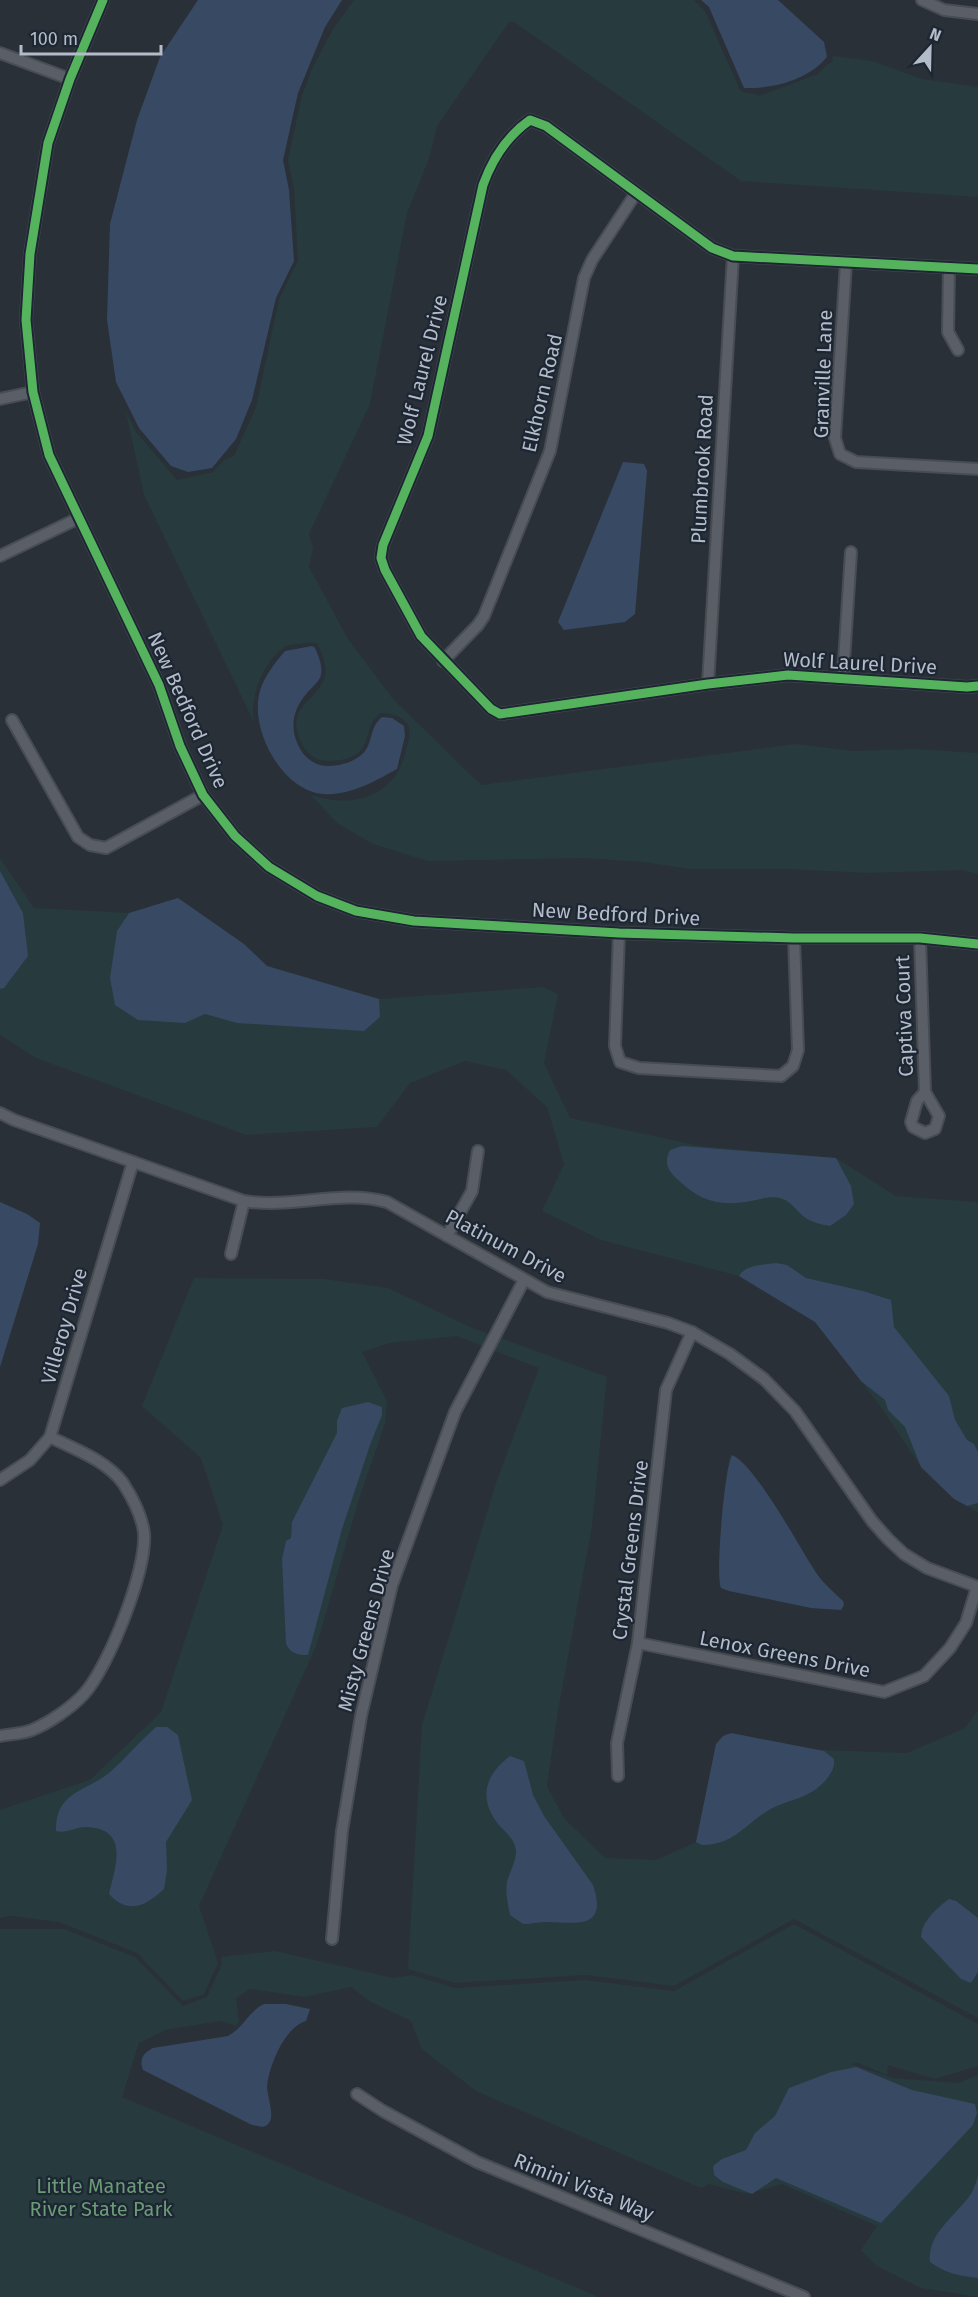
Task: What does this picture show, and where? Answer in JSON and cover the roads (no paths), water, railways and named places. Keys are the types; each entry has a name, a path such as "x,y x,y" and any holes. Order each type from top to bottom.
{"street":[{"name":"New Bedford Drive","path":"103,0 70,80 48,143 30,254 26,320 33,392 49,455 159,685 180,746 203,795 235,836 269,867 317,896 356,911 414,921 620,933 794,938 920,938 978,944"},
{"path":"922,0 944,10 978,14"},
{"path":"0,53 70,80"},
{"name":"Wolf Laurel Drive","path":"978,269 733,256 712,248 546,126 530,120 519,128 491,162 483,185 428,436 383,545 381,558 385,570 421,636 491,709 500,714 708,684 788,675 978,686"},
{"name":"Elkhorn Road","path":"443,661 484,616 550,451 584,279 592,260 636,194"},
{"name":"Plumbrook Road","path":"708,684 733,256"},
{"name":"Granville Lane","path":"846,263 835,438 840,454 856,462 978,469"},
{"path":"949,268 948,333 958,350"},
{"path":"0,399 33,392"},
{"path":"0,556 79,518"},
{"path":"843,677 851,552"},
{"path":"12,720 78,837 90,845 106,848 203,795"},
{"path":"620,933 615,1046 620,1062 639,1068 781,1076 793,1066 798,1050 794,938"},
{"name":"Captiva Court","path":"920,938 925,1092"},
{"name":"Platinum Drive","path":"0,1113 244,1201 271,1204 352,1197 374,1199 393,1205 524,1280 554,1294 650,1317 692,1332 738,1359 780,1394 808,1427 872,1521 896,1547 937,1573 977,1587"},
{"path":"447,1236 472,1191 478,1150"},
{"name":"Villeroy Drive","path":"0,1479 30,1460 50,1437 133,1162"},
{"path":"231,1254 244,1201"},
{"name":"Misty Greens Drive","path":"332,1940 344,1820 361,1716 392,1585 455,1412 524,1280"},
{"name":"Crystal Greens Drive","path":"618,1776 616,1743 638,1643 666,1390 692,1332"},
{"path":"0,1736 31,1731 59,1715 84,1695 103,1667 115,1642 142,1561 144,1533 136,1507 122,1481 100,1462 50,1437"},
{"name":"Lenox Greens Drive","path":"638,1643 884,1692 924,1676 950,1648 966,1623 977,1587"},
{"name":"Rimini Vista Way","path":"357,2094 383,2111 477,2162 804,2297"}],"water":[{"path":"198,0 342,0 325,27 298,93 283,160 289,190 294,261 276,298 252,400 236,439 212,468 188,472 171,466 139,428 116,382 107,320 110,224 137,120 160,57"},
{"path":"701,0 778,0 824,42 827,57 810,72 789,82 767,87 744,88 709,7"},
{"path":"623,462 644,464 647,471 635,614 625,622 564,630 558,622"},
{"path":"312,646 320,661 321,675 302,700 294,722 295,737 307,758 314,763 326,766 346,763 364,752 375,726 382,717 392,718 404,726 405,736 397,769 362,787 343,793 323,794 308,790 295,782 273,757 260,726 259,695 269,672 285,651"},
{"path":"0,871 23,913 28,956 4,988 0,989"},
{"path":"178,898 244,944 267,966 379,999 380,1017 364,1031 237,1023 205,1014 185,1023 138,1020 115,1005 110,978 117,931 129,913"},
{"path":"682,1146 836,1158 851,1186 854,1204 846,1215 830,1226 807,1219 788,1202 775,1197 729,1203 701,1197 685,1186 669,1168 667,1158 670,1150"},
{"path":"0,1202 27,1214 40,1223 38,1244 0,1367"},
{"path":"776,1263 787,1265 806,1278 891,1300 894,1327 949,1396 955,1420 967,1440 974,1444 978,1452 978,1503 967,1506 954,1499 921,1467 905,1427 888,1410 885,1400 861,1381 815,1322 739,1276 751,1267"},
{"path":"368,1402 382,1407 382,1415 342,1529 308,1655 298,1654 290,1650 286,1644 282,1559 286,1541 291,1538 292,1522 337,1433 337,1421 342,1408"},
{"path":"732,1455 742,1462 765,1490 817,1574 843,1601 844,1605 841,1610 811,1608 721,1588 719,1563 722,1521 726,1479"},
{"path":"156,1727 167,1727 178,1735 192,1800 166,1842 167,1870 164,1889 144,1904 130,1906 116,1901 109,1894 116,1862 115,1842 110,1835 88,1827 64,1832 56,1831 57,1818 60,1808 66,1801 109,1773"},
{"path":"731,1733 824,1751 834,1759 833,1768 826,1780 811,1792 774,1808 730,1839 702,1845 696,1842 716,1744 723,1736"},
{"path":"510,1756 524,1761 533,1795 544,1816 593,1885 597,1899 596,1909 593,1916 587,1920 569,1923 523,1924 510,1915 506,1886 516,1851 512,1839 492,1814 486,1796 490,1779 501,1763"},
{"path":"949,1899 956,1901 978,1918 978,1972 971,1983 961,1979 921,1937 927,1921"},
{"path":"264,2004 286,2004 310,2009 306,2021 291,2031 279,2048 271,2068 267,2086 271,2120 266,2126 252,2125 143,2070 141,2063 143,2057 153,2048 228,2036"},
{"path":"856,2067 912,2090 975,2104 977,2113 973,2125 881,2223 776,2178 752,2194 723,2182 714,2175 713,2166 722,2159 746,2150 755,2133 775,2116 789,2088 831,2072"},
{"path":"978,2176 978,2278 941,2269 930,2262 930,2252 933,2242 944,2225 971,2194"}],"park label":[{"name":"Little Manatee River State Park","path":"101,2198"}]}
